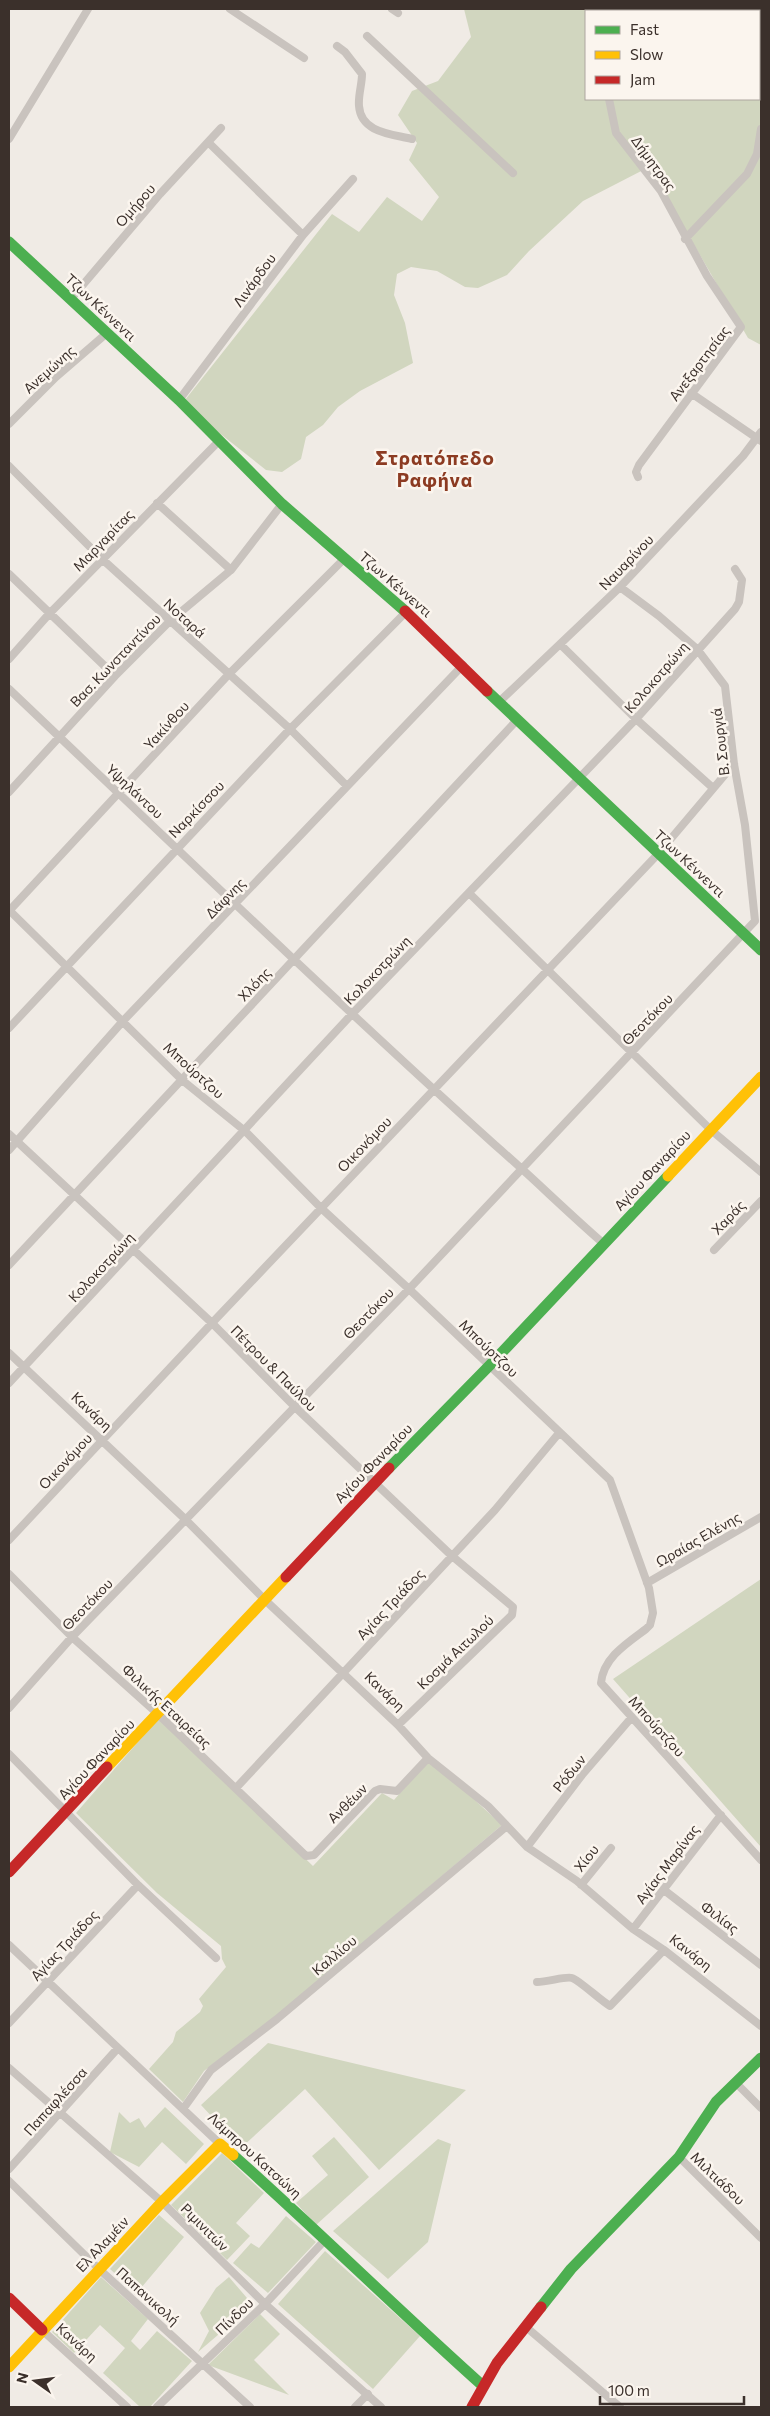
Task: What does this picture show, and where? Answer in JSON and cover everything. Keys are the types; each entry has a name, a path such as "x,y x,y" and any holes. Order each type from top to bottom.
{"street":[{"path":"9,139 88,9"},
{"path":"230,9 304,58"},
{"path":"367,36 513,173"},
{"path":"337,46 345,52 362,74 359,95 361,117 367,124 380,132 412,139"},
{"name":"Δήμητρας","path":"609,100 616,133 661,192 685,239"},
{"name":"Ομήρου","path":"70,300 160,194 221,128"},
{"path":"685,239 747,174 756,154 761,129"},
{"path":"209,143 303,235"},
{"name":"Λινάρδου","path":"179,400 303,235 353,179"},
{"name":"Ανεξαρτησίας","path":"638,476 636,472 639,465 741,326 685,239"},
{"name":"Τζων Κέννεντι","path":"9,242 179,400 218,442 282,504 313,529 344,559 406,612 577,778 761,950"},
{"name":"Ανεμώνης","path":"9,424 56,377 107,333"},
{"path":"691,393 760,437"},
{"name":"Ναυαρίνου","path":"500,702 620,587 760,437"},
{"name":"Μαργαρίτας","path":"9,659 49,614 218,442"},
{"name":"Νοταρά","path":"9,466 102,559 290,728 347,786"},
{"path":"157,503 231,570"},
{"name":"Βασ. Κωνσταντίνου","path":"9,792 115,676 170,621 231,570 282,504"},
{"name":"Υακίνθου","path":"9,910 120,794 229,674 344,559"},
{"name":"Κολοκοτρώνη","path":"9,1383 352,1014 636,718 738,604 742,578 734,569"},
{"path":"9,574 115,676"},
{"name":"Β. Σουργιά","path":"620,587 659,616 697,649 725,686 756,917 744,934"},
{"name":"Ναρκίσσου","path":"9,1028 290,728 406,612"},
{"path":"561,645 712,788"},
{"name":"Δάφνης","path":"9,1150 123,1022 462,665"},
{"name":"Υψηλάντου","path":"9,689 352,1014 604,1244"},
{"name":"Χλόης","path":"9,1265 517,720"},
{"name":"Οικονόμου","path":"9,1540 320,1208 658,854 734,764"},
{"path":"468,893 631,1054 711,1130 761,1172"},
{"name":"Μπούρτζου","path":"9,910 182,1080 245,1131 320,1208 490,1365 612,1483 647,1582 653,1605 650,1625 618,1651 602,1672 601,1683 761,1860"},
{"name":"Θεοτόκου","path":"9,1708 72,1637 409,1289 744,934"},
{"name":"Αγίου Φαναρίου","path":"9,1872 375,1482 490,1365 761,1077"},
{"name":"Πέτρου & Παύλου","path":"9,1134 212,1323 294,1406 452,1556 511,1604 514,1612 508,1619"},
{"name":"Χαράς","path":"714,1250 761,1201"},
{"name":"Κανάρη","path":"9,1353 186,1519 266,1600 398,1725 428,1758 488,1806 527,1847 581,1885 634,1929 664,1950 761,2026"},
{"name":"Αγίας Τριάδος","path":"236,1788 495,1510 559,1433"},
{"name":"Ωραίας Ελένης","path":"647,1582 761,1517"},
{"name":"Φιλικής Εταιρείας","path":"9,1574 72,1637 158,1714 308,1857"},
{"name":"Κοσμά Αιτωλού","path":"398,1725 508,1619"},
{"name":"Ρόδων","path":"527,1847 582,1775 632,1717"},
{"path":"9,1754 68,1811 138,1886 216,1958"},
{"name":"Ανθέων","path":"308,1857 314,1854 375,1791 380,1789 397,1791 428,1758"},
{"name":"Αγίας Μαρίνας","path":"634,1929 721,1815"},
{"name":"Καλλίου","path":"183,2109 211,2070 277,2019 507,1826"},
{"name":"Χίου","path":"581,1885 611,1848"},
{"name":"Αγίας Τριάδος","path":"9,2023 138,1886"},
{"name":"Φιλίας","path":"664,1890 761,1965"},
{"name":"Λάμπρου Κατσώνη","path":"9,1945 220,2144 483,2386"},
{"path":"537,1982 550,1982 566,1977 574,1978 598,1999 610,2006 664,1950"},
{"name":"Παπαφλέσσα","path":"9,2169 61,2114 118,2048"},
{"path":"472,2407 483,2386 526,2326 571,2269 643,2197 679,2157 713,2106 761,2058"},
{"name":"Ριμινιτών","path":"9,2068 162,2202 265,2304 381,2407"},
{"path":"736,2083 761,2108"},
{"name":"Ελ Αλαμέιν","path":"9,2366 162,2202 220,2144"},
{"name":"Μιλτιάδου","path":"679,2157 761,2238"},
{"name":"Παπανικολή","path":"9,2181 99,2269 250,2407"},
{"name":"Πίνδου","path":"157,2407 265,2304 325,2240"},
{"name":"Κανάρη","path":"9,2298 127,2407"},
{"path":"526,2326 620,2407"},
{"path":"355,2407 368,2394"}],"green space":[{"path":"464,9 704,10 585,10 585,100 760,100 760,58 761,345 748,338 649,167 583,201 529,251 507,275 478,288 465,287 437,271 411,267 397,274 394,295 405,323 413,363 360,391 338,407 323,425 306,437 301,459 282,472 266,470 203,420 185,400 332,214 359,232 387,197 422,221 439,197 409,160 417,143 398,115 412,91 438,81 471,37"},
{"path":"761,1579 761,1847 613,1679"},
{"path":"159,1718 313,1866 382,1793 394,1800 430,1759 502,1825 280,2013 204,2071 183,2102 149,2069 173,2042 176,2032 200,2012 203,2006 199,1999 226,1967 222,1959 221,1946 157,1893 76,1813"},
{"path":"268,2043 466,2090 379,2170 305,2089 241,2148 201,2105"},
{"path":"165,2107 204,2144 186,2164 162,2142 139,2167 110,2152 119,2112 130,2123 139,2118 145,2128"},
{"path":"334,2137 369,2177 316,2225 296,2203 328,2175 312,2156"},
{"path":"438,2139 451,2144 428,2242 388,2279 333,2231"},
{"path":"222,2153 264,2193 236,2223 250,2236 227,2260 171,2205"},
{"path":"159,2215 184,2237 141,2288 159,2305 155,2310 110,2269"},
{"path":"286,2216 316,2242 268,2293 233,2263 251,2243 259,2248"},
{"path":"325,2251 420,2336 373,2389 278,2304"},
{"path":"101,2277 148,2319 131,2341 140,2350 157,2331 192,2361 150,2407 140,2407 103,2373 125,2348 100,2325 74,2353 52,2332"},
{"path":"229,2277 253,2305 198,2352 209,2331 200,2313 216,2288"},
{"path":"260,2314 280,2334 254,2360 289,2395 208,2365"}],"traffic: fast":[{"path":"9,242 179,400 282,504 405,611"},
{"path":"487,691 761,950"},
{"path":"389,1468 490,1365 668,1176"},
{"path":"541,2307 571,2269 679,2157 716,2102 761,2058"},
{"path":"233,2155 483,2386"}],"traffic: slow":[{"path":"668,1176 761,1077"},
{"path":"107,1767 286,1577"},
{"path":"9,2367 162,2202 220,2144 233,2155"}],"traffic: jam":[{"path":"405,611 487,691"},
{"path":"286,1577 389,1468"},
{"path":"9,1872 107,1767"},
{"path":"9,2298 42,2330"},
{"path":"472,2407 497,2363 541,2307"}],"district":[{"name":"Στρατόπεδο Ραφήνα","path":"435,468"}]}
